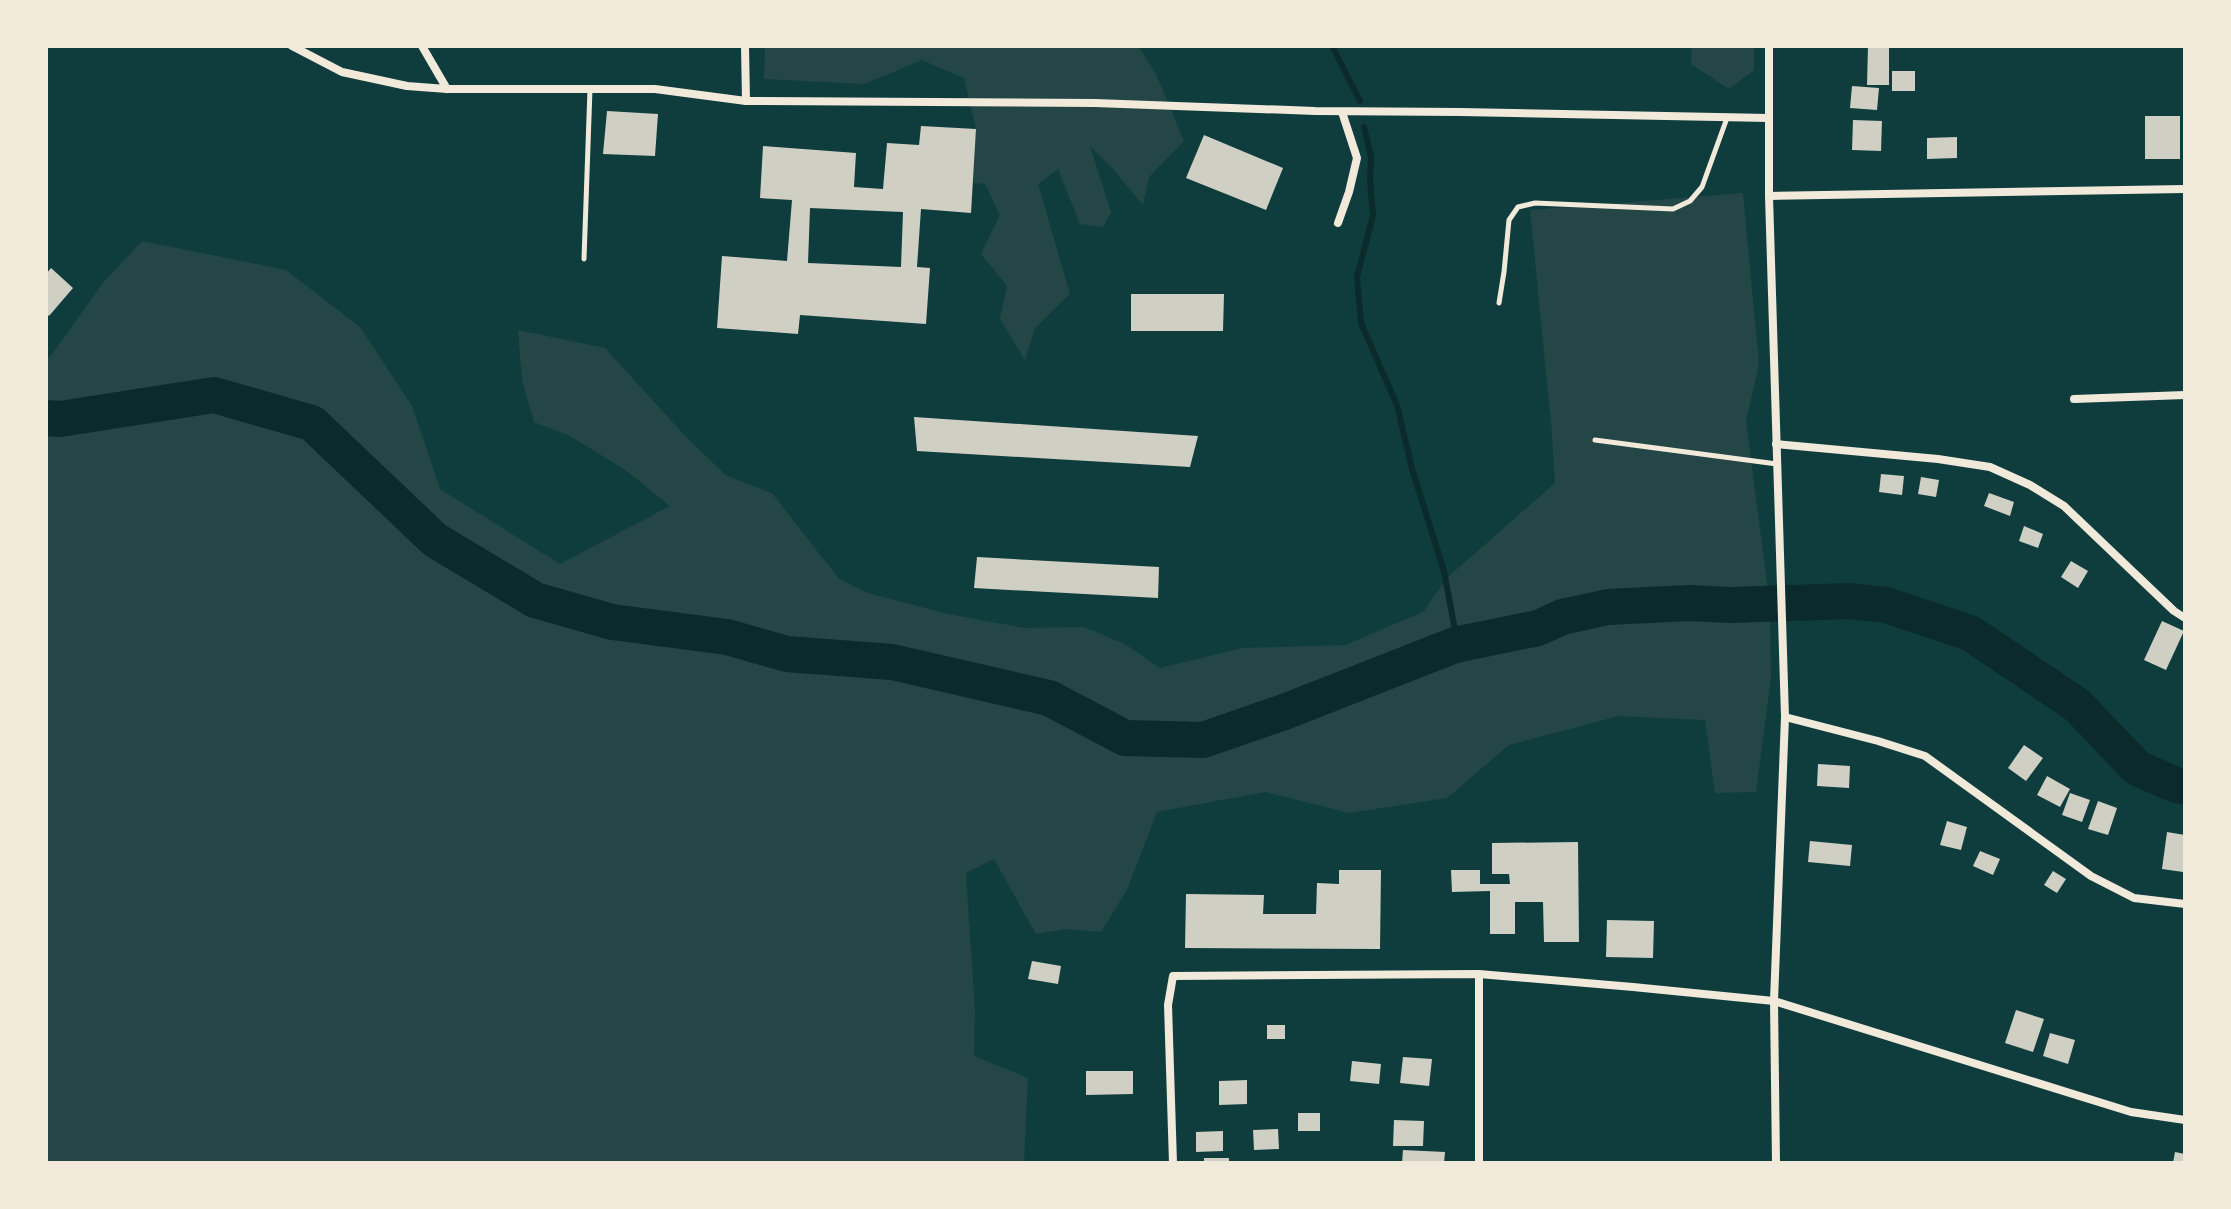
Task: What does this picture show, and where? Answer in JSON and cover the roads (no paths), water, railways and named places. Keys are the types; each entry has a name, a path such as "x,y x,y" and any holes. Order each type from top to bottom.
{"street":[{"path":"292,46 342,72 407,86 447,89 655,89 746,101 1095,103 1342,112 1769,118"},
{"path":"422,46 447,89"},
{"path":"745,46 746,101"},
{"path":"1769,46 1769,196 1785,717 1774,1001 1776,1163"},
{"path":"1338,223 1357,158 1342,112"},
{"path":"1769,196 2185,189"},
{"path":"2074,399 2185,395"},
{"path":"1776,444 1990,467 2030,485 2064,506 2185,618"},
{"path":"1785,717 1925,756 2091,876 2134,898 2185,904"},
{"path":"1479,974 1479,1163"},
{"path":"1173,1163 1168,1005 1173,976 1479,974 1774,1001 2131,1112 2185,1120"}],"lane":[{"path":"584,259 590,88"},
{"path":"1499,303 1509,220 1518,207 1535,203 1673,209 1690,201 1702,187 1728,117"},
{"path":"1595,440 1777,464"}],"waterway":[{"path":"1332,46 1360,101"},
{"path":"1364,127 1371,157 1373,215 1357,277 1361,323 1397,405 1412,469 1444,571 1455,645"},
{"path":"46,418 60,419 214,395 312,423 435,540 535,600 612,622 727,637 787,654 892,662 1049,698 1125,738 1203,740 1455,645 1538,628 1562,617 1608,607 1849,601 1886,605 1970,633 2077,705 2137,768 2185,787"}]}
